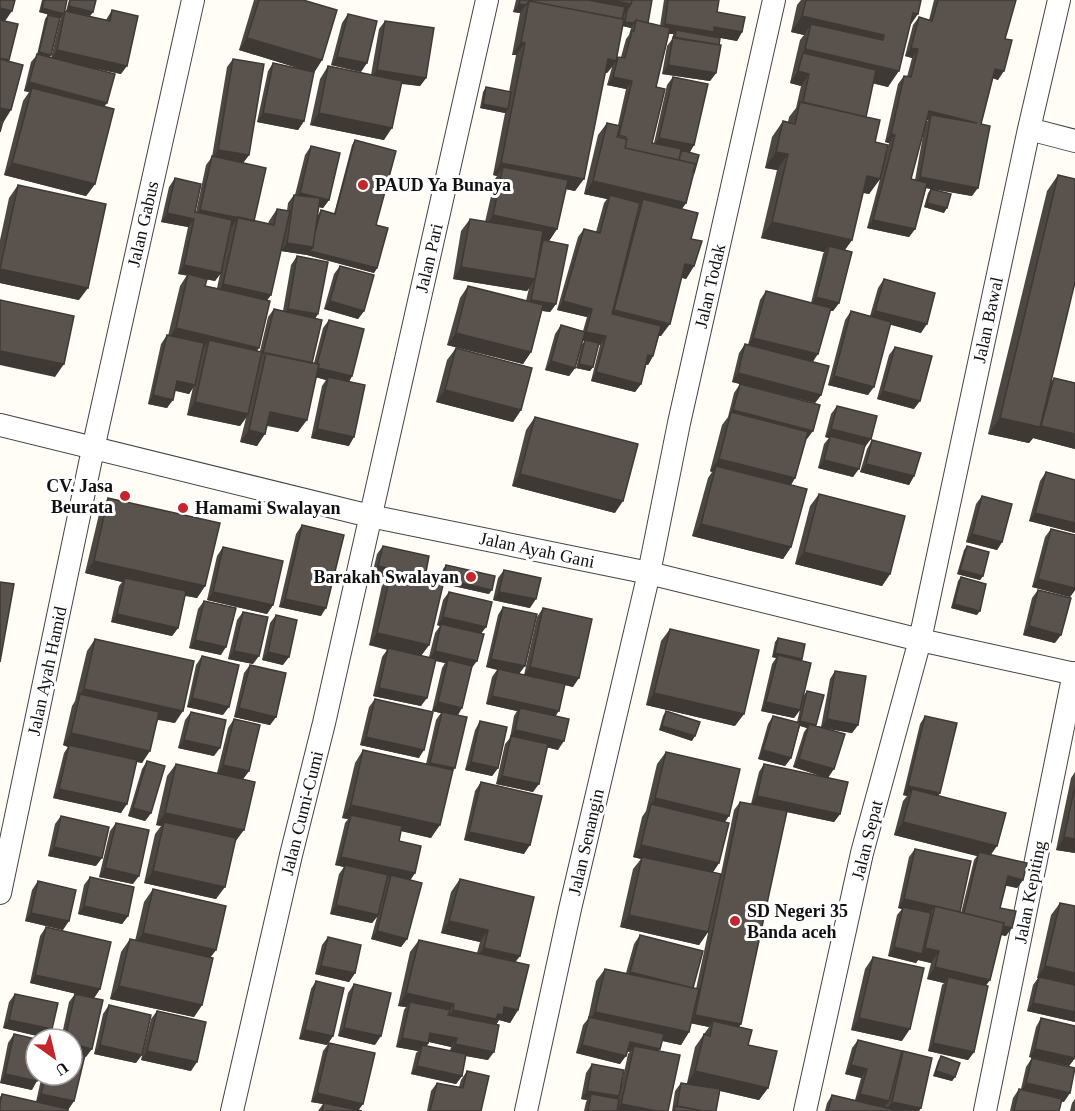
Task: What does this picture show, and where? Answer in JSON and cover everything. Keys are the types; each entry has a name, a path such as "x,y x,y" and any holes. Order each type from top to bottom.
{"street":[{"name":"Jalan Gabus","path":"93,449 193,0"},
{"name":"Jalan Pari","path":"370,516 487,0"},
{"name":"Jalan Todak","path":"649,573 679,423 774,0"},
{"name":"Jalan Bawal","path":"920,640 1029,129 1059,0"},
{"path":"1029,129 1075,141"},
{"name":"Jalan Ayah Gani","path":"0,425 370,516 649,573 920,640 1074,674"},
{"name":"Jalan Ayah Hamid","path":"0,893 93,449"},
{"name":"Jalan Cumi-Cumi","path":"232,1111 370,516"},
{"name":"Jalan Senangin","path":"526,1111 570,909 649,573"},
{"name":"Jalan Sepat","path":"805,1111 862,853 920,640"},
{"name":"Jalan Kepiting","path":"986,1111 1074,674"}],"building":[{"path":"0,0 15,0 12,11 0,8"},
{"path":"44,0 67,0 64,14 42,8"},
{"path":"70,0 96,0 93,12 69,6"},
{"path":"259,0 303,0 337,10 322,60 247,38"},
{"path":"520,0 588,0 625,7 622,19 529,1 526,5 519,4"},
{"path":"611,0 632,0 631,4"},
{"path":"632,0 652,0 648,23 636,20 634,23 625,22"},
{"path":"668,0 719,0 717,12 745,17 742,32 714,27 714,32 665,24"},
{"path":"806,0 921,0 918,14 913,13 899,71 805,49 811,24 883,40 884,35 802,16"},
{"path":"938,0 1016,0 1005,39 1012,40 1004,71 995,69 981,124 990,126 978,188 920,177 931,115 977,123 929,111 911,179 927,183 915,229 873,220 895,135 891,134 904,76 911,77 918,49 911,48 919,17 932,21"},
{"path":"529,1 624,19 616,61 608,59 584,179 501,163 525,43 521,42"},
{"path":"112,10 138,16 127,66 57,50 65,11 110,21"},
{"path":"348,14 377,21 367,63 337,57"},
{"path":"48,15 60,18 51,55 39,52"},
{"path":"0,20 18,24 9,60 0,58"},
{"path":"636,20 670,28 656,87 665,89 652,143 682,149 679,160 625,148 627,139 619,135 632,81 613,77 618,57 625,58"},
{"path":"385,21 434,28 426,78 377,70"},
{"path":"676,30 720,38 719,45 675,38"},
{"path":"673,37 721,45 716,73 668,65"},
{"path":"803,53 876,70 866,117 803,102 809,74 798,71"},
{"path":"37,54 115,74 107,103 29,82"},
{"path":"0,59 23,65 11,110 0,108"},
{"path":"233,59 264,64 249,155 218,150"},
{"path":"273,63 314,72 304,121 263,113"},
{"path":"328,66 402,81 392,128 319,113"},
{"path":"673,77 708,84 694,145 659,138"},
{"path":"486,87 511,92 508,109 483,104"},
{"path":"32,88 114,109 95,184 12,163"},
{"path":"800,102 880,120 875,142 888,145 880,179 867,176 852,240 772,222 788,154 776,152 783,121 795,124"},
{"path":"607,123 620,126 617,137 627,139 625,148 696,164 686,203 593,181"},
{"name":"PAUD Ya Bunaya","path":"355,140 396,151 376,225 388,228 377,268 310,251 313,247 321,210 335,214"},
{"path":"311,146 340,153 329,200 300,193"},
{"path":"681,150 699,155 694,173 696,164 679,160"},
{"path":"212,156 266,168 254,221 200,210"},
{"path":"503,167 568,180 557,229 493,215"},
{"path":"1058,175 1075,179 1075,282 1040,427 1000,418"},
{"path":"175,178 201,184 195,212 232,220 221,273 184,265 194,219 167,213"},
{"path":"18,185 106,204 88,288 0,269"},
{"path":"931,189 951,194 947,208 927,203"},
{"path":"294,195 320,198 313,247 287,243"},
{"path":"610,195 640,203 612,314 661,326 653,356 648,355 641,384 596,372 606,336 586,332 592,309 563,301 584,229 600,233"},
{"path":"643,199 698,213 691,239 702,241 694,266 685,264 670,324 614,310"},
{"path":"277,209 290,211 271,295 223,284 238,217 274,225"},
{"path":"470,219 543,231 535,279 461,267"},
{"path":"543,240 568,245 556,304 531,300"},
{"path":"829,246 852,252 839,303 816,297"},
{"path":"297,256 328,262 318,314 288,309"},
{"path":"340,266 374,275 364,311 330,301"},
{"path":"188,274 207,279 205,286 270,301 259,348 176,328"},
{"path":"884,279 935,293 927,324 875,311"},
{"path":"468,286 543,305 531,352 456,333"},
{"path":"766,291 831,308 818,354 753,338"},
{"path":"0,300 74,316 64,364 0,351"},
{"path":"274,309 322,320 312,363 263,353"},
{"path":"851,311 891,322 874,387 834,376"},
{"path":"329,320 364,329 352,376 318,368 319,364 317,364"},
{"path":"561,325 585,332 575,368 551,361"},
{"path":"167,335 204,343 195,385 177,381 173,400 153,395"},
{"path":"209,340 262,352 248,414 195,402"},
{"path":"585,340 599,343 593,367 579,364"},
{"path":"745,344 829,366 821,395 738,373"},
{"path":"895,347 932,356 920,401 883,391"},
{"path":"456,348 532,368 521,410 445,390"},
{"path":"266,353 319,364 307,420 270,412 265,434 249,430"},
{"path":"328,377 365,385 354,437 317,429"},
{"path":"1054,378 1075,383 1075,434 1041,426"},
{"path":"740,384 820,405 813,431 733,410"},
{"path":"837,406 877,416 871,439 831,429"},
{"path":"731,412 808,432 795,478 719,459"},
{"path":"535,417 638,444 623,501 520,474"},
{"path":"830,436 865,445 859,469 824,460"},
{"path":"872,440 921,453 914,476 866,464"},
{"path":"716,466 807,489 791,547 701,524"},
{"path":"1046,472 1075,480 1075,523 1035,513"},
{"path":"819,494 905,516 890,574 804,552"},
{"path":"982,496 1012,504 1002,542 972,534"},
{"path":"108,498 220,523 205,586 94,561"},
{"path":"302,525 344,535 326,608 285,599"},
{"path":"1051,529 1075,535 1075,588 1038,579"},
{"path":"383,546 429,556 425,577 378,566"},
{"path":"967,546 989,552 983,576 960,570"},
{"path":"223,547 283,561 273,605 213,592"},
{"path":"446,565 495,576 492,590 443,579"},
{"path":"504,570 541,578 536,599 499,592"},
{"path":"391,573 443,585 429,645 377,633"},
{"path":"961,577 986,584 980,611 954,604"},
{"path":"125,578 186,591 178,628 117,614"},
{"path":"0,582 14,584 0,662"},
{"path":"1038,590 1071,598 1061,635 1029,626"},
{"path":"449,592 492,602 486,627 443,617"},
{"path":"204,601 236,608 226,647 195,640"},
{"path":"503,607 537,614 525,666 491,659"},
{"path":"543,608 592,619 579,678 530,667"},
{"path":"243,612 268,617 259,656 234,651"},
{"path":"276,615 297,620 289,657 268,652"},
{"path":"441,624 484,634 477,661 435,651"},
{"path":"670,629 759,650 744,714 654,693"},
{"path":"778,638 805,644 802,659 775,653"},
{"path":"95,639 194,661 183,711 84,689"},
{"path":"388,648 436,659 427,698 379,688"},
{"path":"778,655 811,663 800,710 766,702"},
{"path":"202,656 239,665 229,707 192,698"},
{"path":"448,660 472,666 462,708 438,702"},
{"path":"250,665 286,673 276,717 239,708"},
{"path":"498,669 565,684 559,711 492,696"},
{"path":"835,671 866,676 858,725 827,719"},
{"path":"807,691 824,695 816,725 800,721"},
{"path":"80,694 159,712 150,751 71,733"},
{"path":"375,699 433,712 424,750 366,737"},
{"path":"520,708 569,719 564,741 515,730"},
{"path":"666,711 700,722 695,736 662,726"},
{"path":"191,712 226,720 220,748 184,740"},
{"path":"442,712 467,717 455,768 430,763"},
{"path":"773,716 800,723 791,758 763,750"},
{"path":"925,716 957,723 940,793 908,786"},
{"path":"234,719 260,725 249,771 223,765"},
{"path":"480,721 507,727 498,768 471,762"},
{"path":"809,724 845,734 834,769 799,759"},
{"path":"511,736 548,744 539,784 502,776"},
{"path":"69,745 137,760 127,804 59,789"},
{"path":"363,750 453,770 440,825 351,805"},
{"path":"666,752 740,769 729,816 655,798"},
{"path":"147,761 165,766 151,813 133,808"},
{"path":"176,764 255,782 244,830 165,813"},
{"path":"764,764 848,782 840,814 757,796"},
{"path":"481,782 542,796 530,845 469,832"},
{"path":"1075,786 1075,839 1064,837"},
{"path":"912,789 1006,813 997,846 903,822"},
{"name":"SD Negeri 35 Banda aceh","path":"740,802 787,811 741,1024 695,1015"},
{"path":"651,804 729,823 719,863 641,845"},
{"path":"351,815 402,826 399,841 421,846 415,873 341,857"},
{"path":"61,816 109,827 102,858 54,847"},
{"path":"164,822 236,838 225,887 153,871"},
{"path":"116,823 149,830 139,876 105,868"},
{"path":"915,849 971,861 960,912 904,899"},
{"path":"979,852 1027,863 1023,880 1008,876 1000,908 1016,911 1012,928 1003,926 1004,923 964,913"},
{"path":"642,857 721,874 708,932 629,915"},
{"path":"345,865 388,875 378,915 336,905"},
{"path":"391,875 422,883 407,939 377,931"},
{"path":"90,877 134,887 128,916 84,906"},
{"path":"460,879 534,897 520,956 484,948 488,930 449,921"},
{"path":"38,881 76,890 69,921 31,913"},
{"path":"153,889 226,906 216,950 143,933"},
{"path":"1060,903 1075,906 1075,973 1045,966"},
{"path":"935,906 1004,923 990,980 935,967 939,951 925,948"},
{"path":"903,907 931,913 922,954 894,947"},
{"path":"46,927 111,942 100,989 35,975"},
{"path":"640,935 703,951 693,988 630,972"},
{"path":"328,937 361,945 355,973 321,966"},
{"path":"130,939 213,958 202,1005 119,986"},
{"path":"419,940 529,965 518,1010 504,1007 503,1015 498,1014 496,1019 453,1010 454,1004 406,993"},
{"path":"873,957 924,968 910,1029 859,1018"},
{"path":"605,969 699,989 689,1032 595,1012"},
{"path":"948,977 988,986 974,1052 933,1043"},
{"path":"1039,977 1075,985 1075,1012 1033,1003"},
{"path":"316,981 344,988 333,1036 305,1030"},
{"path":"354,984 391,993 381,1036 344,1028"},
{"path":"15,994 58,1003 52,1027 9,1020"},
{"path":"75,994 103,1000 92,1049 84,1047 84,1027 68,1027"},
{"path":"410,1002 450,1010 448,1015 499,1025 494,1052 455,1044 457,1038 430,1033 428,1043 402,1038"},
{"path":"109,1005 151,1015 142,1055 100,1045"},
{"path":"157,1011 206,1022 197,1062 147,1051"},
{"path":"589,1017 664,1034 660,1049 630,1042 626,1056 582,1045"},
{"path":"1041,1018 1075,1026 1075,1058 1035,1049"},
{"path":"713,1021 752,1030 748,1045 777,1051 768,1088 695,1071 704,1034 710,1036"},
{"path":"14,1034 24,1036 24,1078 5,1074"},
{"path":"858,1040 902,1051 889,1101 860,1094 867,1069 851,1065"},
{"path":"329,1043 375,1053 363,1104 317,1093"},
{"path":"422,1045 466,1054 462,1076 417,1066"},
{"path":"634,1046 680,1055 668,1111 621,1104"},
{"path":"903,1051 932,1058 921,1108 892,1102"},
{"path":"941,1056 960,1063 955,1077 936,1071"},
{"path":"1032,1058 1075,1068 1070,1093 1026,1083"},
{"path":"592,1064 624,1070 619,1096 587,1091"},
{"path":"467,1071 489,1076 481,1111 430,1111 437,1083 463,1088"},
{"path":"681,1083 720,1089 716,1111 677,1106"},
{"path":"43,1087 77,1087 74,1101 41,1094"},
{"path":"1019,1089 1062,1099 1059,1111 1014,1111"},
{"path":"2,1094 68,1109 68,1111 0,1111"},
{"path":"591,1094 619,1099 617,1111 588,1111"},
{"path":"832,1095 899,1111 828,1111"},
{"path":"324,1103 362,1111 322,1111"},
{"path":"675,1106 704,1111 674,1111"}],"place":[{"name":"PAUD Ya Bunaya","path":"363,185"},
{"name":"CV. Jasa Beurata","path":"125,496"},
{"name":"Hamami Swalayan","path":"183,508"},
{"name":"Barakah Swalayan","path":"471,577"},
{"name":"SD Negeri 35 Banda aceh","path":"735,921"}]}
